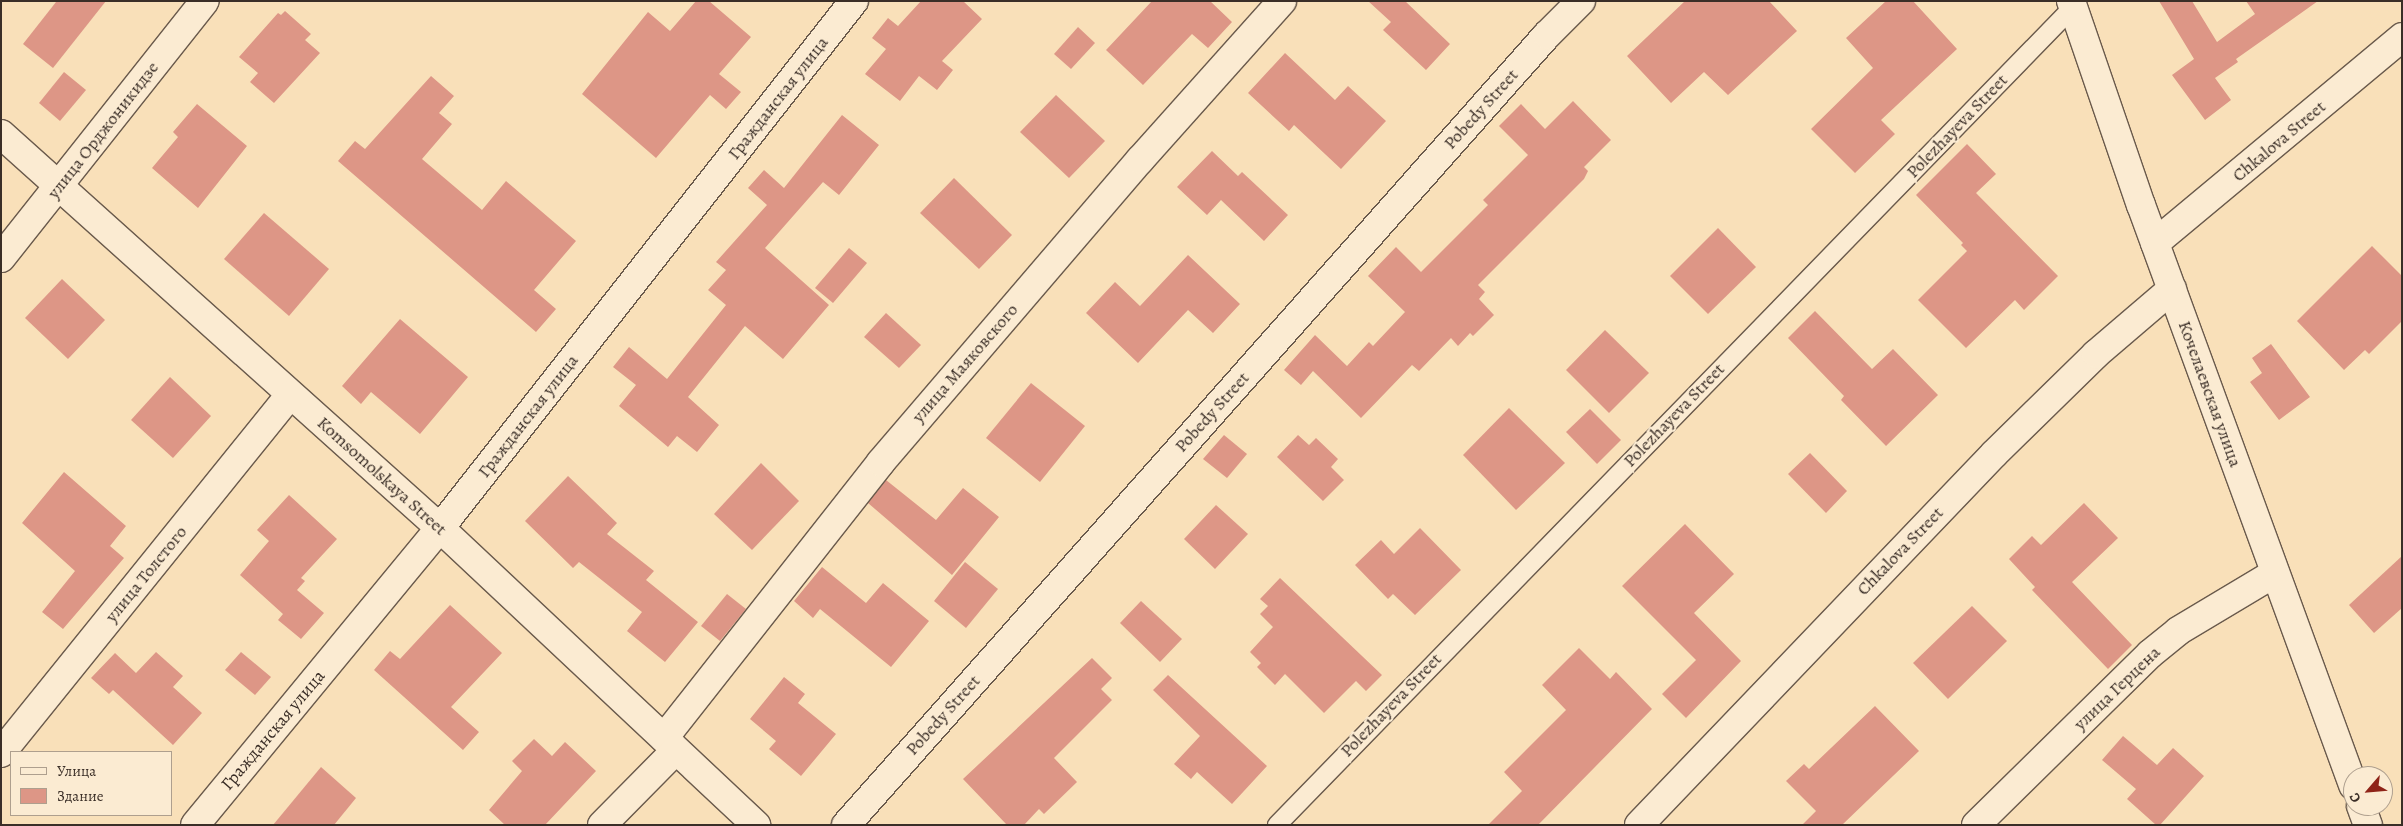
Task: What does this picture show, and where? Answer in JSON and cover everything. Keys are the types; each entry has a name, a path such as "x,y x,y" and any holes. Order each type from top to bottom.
{"street":[{"name":"улица Орджоникидзе","path":"1,258 205,1"},
{"name":"Гражданская улица","path":"195,825 440,528 854,1"},
{"name":"улица Маяковского","path":"602,825 670,744 881,462 1140,160 1282,1"},
{"name":"Pobedy Street","path":"846,825 1547,35 1581,1"},
{"name":"Кочелаевская улица","path":"2072,4 2155,243 2346,766"},
{"name":"Chkalova Street","path":"2155,243 2402,37"},
{"name":"Komsomolskaya Street","path":"1,134 440,528 756,825"},
{"name":"Chkalova Street","path":"1639,825 1994,454 2096,354 2172,289"},
{"name":"улица Толстого","path":"1,753 290,395"},
{"name":"улица Герцена","path":"1976,825 2150,654 2178,631 2275,573"}],"lane":[{"name":"Polezhayeva Street","path":"1277,825 2072,4"}],"building":[{"path":"106,1 53,68 23,44 56,2"},
{"path":"696,1 709,1 751,37 719,74 741,92 726,109 710,95 656,158 582,94 648,12 670,31"},
{"path":"921,1 963,1 982,19 942,61 953,70 937,90 919,76 900,101 865,74 886,49 872,38 888,18 898,26"},
{"path":"1152,1 1210,1 1232,22 1208,48 1192,34 1143,85 1106,50"},
{"path":"1368,1 1405,1 1450,44 1426,70 1383,30 1391,22"},
{"path":"1685,1 1769,1 1797,31 1728,95 1704,72 1671,103 1627,56"},
{"path":"1886,1 1913,1 1957,49 1881,120 1895,134 1855,173 1811,129 1873,68 1846,38"},
{"path":"2159,1 2192,1 2217,42 2255,14 2246,1 2318,1 2236,59 2238,62 2215,78 2231,100 2205,120 2172,75 2194,59"},
{"path":"285,11 311,34 305,40 320,53 274,103 250,82 258,73 239,57 278,13 281,15"},
{"path":"1078,27 1095,43 1071,69 1054,54"},
{"path":"1285,53 1335,100 1348,86 1386,121 1341,169 1294,125 1289,131 1248,93"},
{"path":"64,72 86,90 60,121 39,103"},
{"path":"431,76 454,96 439,113 452,124 422,159 482,210 506,181 576,241 534,290 556,309 536,332 338,161 355,141 365,149"},
{"path":"1056,95 1105,141 1069,178 1020,132"},
{"path":"1573,101 1611,140 1584,167 1588,171 1584,179 1478,285 1485,292 1479,299 1494,315 1473,336 1470,333 1458,346 1451,338 1419,371 1412,365 1361,418 1313,371 1301,385 1284,370 1315,335 1347,366 1369,342 1373,346 1405,312 1368,276 1396,247 1421,272 1488,205 1483,200 1528,155 1499,126 1521,104 1545,129"},
{"path":"197,104 247,146 198,208 152,168 178,137 173,132"},
{"path":"842,115 879,145 839,195 823,182 765,248 829,305 783,359 745,326 688,397 719,425 697,452 677,436 668,447 619,406 636,385 613,367 629,347 667,379 726,305 708,290 726,270 716,262 767,205 748,188 764,170 784,188"},
{"path":"1967,144 1996,174 1976,193 2058,276 2024,310 2015,300 1966,348 1918,300 1967,251 1961,245 1963,243 1916,195"},
{"path":"1212,151 1238,176 1242,172 1288,215 1264,241 1221,200 1207,215 1177,187"},
{"path":"954,178 1012,235 979,269 920,213"},
{"path":"264,213 329,269 289,316 224,259"},
{"path":"1718,228 1756,267 1708,314 1670,276"},
{"path":"2372,246 2402,276 2401,322 2369,354 2365,350 2344,370 2297,321"},
{"path":"849,248 867,263 833,303 815,288"},
{"path":"1188,255 1240,304 1213,333 1188,310 1138,363 1086,313 1115,282 1140,306"},
{"path":"62,279 105,320 68,359 25,318"},
{"path":"1815,311 1872,369 1893,349 1938,395 1886,446 1841,400 1844,396 1788,338"},
{"path":"886,313 921,345 899,368 864,337"},
{"path":"400,319 468,377 420,434 371,392 361,404 342,386"},
{"path":"1605,330 1649,373 1609,413 1566,370"},
{"path":"2271,344 2310,397 2279,420 2250,382 2262,373 2252,358"},
{"path":"170,377 211,416 173,458 131,420"},
{"path":"1031,383 1085,426 1040,482 986,438"},
{"path":"1509,408 1565,463 1516,510 1463,455"},
{"path":"1590,409 1621,440 1597,464 1566,432"},
{"path":"1224,435 1247,454 1227,478 1203,459"},
{"path":"1298,435 1309,445 1316,438 1338,459 1331,467 1344,480 1323,501 1277,457"},
{"path":"1810,453 1847,491 1826,513 1788,474"},
{"path":"761,463 799,501 752,550 714,514"},
{"path":"64,472 126,526 110,546 124,558 63,629 42,612 75,571 22,523"},
{"path":"568,476 617,523 607,534 654,571 646,580 698,622 665,662 627,631 642,612 579,562 573,568 525,521"},
{"path":"886,480 936,520 963,488 999,517 952,575 868,503"},
{"path":"289,495 337,539 301,578 305,581 297,590 324,613 301,639 278,620 283,614 240,575 269,541 257,530"},
{"path":"2084,503 2118,538 2072,582 2132,645 2108,669 2032,590 2035,587 2009,559 2032,536 2041,545"},
{"path":"1216,505 1248,534 1215,569 1184,539"},
{"path":"1685,524 1734,574 1694,613 1741,661 1686,718 1662,694 1696,660 1622,586"},
{"path":"1420,528 1461,570 1415,615 1393,594 1388,599 1355,565 1381,540 1394,554"},
{"path":"2402,556 2402,608 2374,633 2349,605"},
{"path":"965,562 998,589 966,628 934,601"},
{"path":"822,567 866,603 883,583 929,621 891,667 820,609 813,618 794,601"},
{"path":"1280,578 1382,675 1366,691 1356,681 1324,713 1285,674 1275,685 1257,667 1261,663 1250,652 1273,627 1260,614 1268,606 1260,599"},
{"path":"727,594 746,609 720,641 701,626"},
{"path":"1141,601 1182,639 1160,662 1120,623"},
{"path":"450,605 502,653 451,707 479,732 463,750 374,670 390,651 400,659"},
{"path":"1972,606 2007,641 1948,699 1913,663"},
{"path":"1579,648 1610,679 1616,672 1652,709 1538,825 1488,825 1522,791 1504,772 1566,710 1542,685"},
{"path":"156,652 183,676 173,687 202,713 173,745 113,690 109,694 91,678 115,653 136,673"},
{"path":"241,652 271,677 255,695 225,670"},
{"path":"1092,658 1112,678 1101,689 1112,700 1054,758 1077,782 1044,814 1039,809 1024,825 1007,825 963,779"},
{"path":"1168,675 1267,766 1232,804 1197,772 1191,779 1174,764 1200,736 1153,690"},
{"path":"784,677 805,694 798,703 836,734 801,776 769,749 776,741 750,719"},
{"path":"1875,706 1919,751 1842,825 1802,825 1816,811 1786,781 1804,764 1809,769"},
{"path":"2123,736 2157,765 2173,748 2204,776 2160,825 2156,825 2127,799 2136,789 2102,760"},
{"path":"534,739 552,756 565,742 596,771 545,825 505,825 489,810 522,771 512,761"},
{"path":"321,767 356,798 334,825 273,825"}]}
